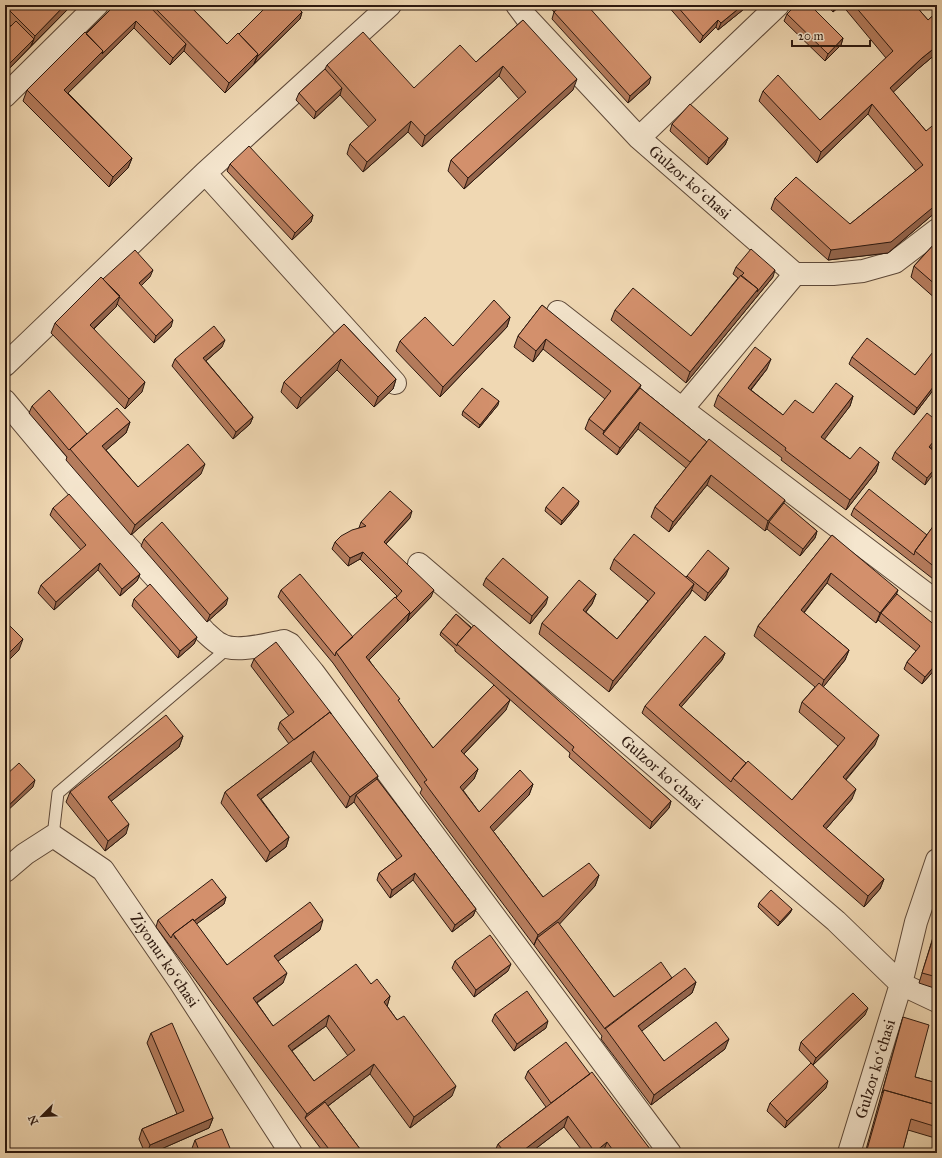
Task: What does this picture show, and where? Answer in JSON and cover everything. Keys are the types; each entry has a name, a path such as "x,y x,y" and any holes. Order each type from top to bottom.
{"street":[{"path":"5,96 97,5"},
{"path":"5,365 205,173 390,5"},
{"path":"517,5 526,17 639,138"},
{"name":"Gulzor koʻchasi","path":"778,5 639,138 795,274"},
{"path":"205,173 395,383"},
{"path":"682,409 795,274 832,274 863,271 895,262 937,230"},
{"path":"558,312 682,409 937,602"},
{"path":"5,401 117,534 205,632 220,645 228,648 240,649 284,641 290,644 313,672 670,1153"},
{"name":"Gulzor koʻchasi","path":"419,564 836,921 901,984 937,1001"},
{"path":"5,871 26,854 53,836"},
{"name":"Ziyonur koʻchasi","path":"53,836 104,870 180,982 291,1153"},
{"name":"Gulzor koʻchasi","path":"848,1153 901,984 916,922 937,860"}],"lane":[{"path":"53,836 58,793 228,648"}],"building":[{"path":"5,5 65,5 35,36"},
{"path":"115,5 148,5 186,44 173,58 136,21 102,54 103,51 86,34"},
{"path":"152,5 189,5 227,44 238,33 258,54 229,83"},
{"path":"268,5 295,5 302,12 257,57 258,54 239,34"},
{"path":"562,5 587,5 651,77 630,96 554,12"},
{"path":"676,5 743,5 721,23 718,20 703,36"},
{"path":"796,5 810,5 843,38 828,54 787,14"},
{"path":"854,5 915,5 928,20 937,12 937,46 890,88 926,131 937,122 937,204 891,242 831,250 775,198 796,177 850,224 923,165 872,104 821,152 763,91 778,75 820,120 893,51"},
{"path":"523,20 577,79 468,178 451,160 526,92 503,66 425,136 411,121 367,162 350,144 376,120 327,65 363,32 414,88 460,45 476,62"},
{"path":"16,21 34,39 5,68 5,32"},
{"path":"85,32 103,51 64,90 132,158 113,177 27,90"},
{"path":"325,69 342,88 316,112 299,93"},
{"path":"690,104 728,138 709,158 672,124"},
{"path":"249,146 313,215 295,233 230,164"},
{"path":"937,241 937,286 914,266"},
{"path":"751,249 775,270 757,292 758,289 741,276 744,273 736,267"},
{"path":"135,250 153,270 139,283 173,320 156,336 103,279"},
{"path":"741,275 758,289 690,372 615,310 633,288 691,336"},
{"path":"101,277 120,296 90,325 145,382 129,399 55,323"},
{"path":"494,300 510,317 443,387 400,341 425,317 453,346"},
{"path":"542,305 641,385 604,431 589,419 611,391 546,339 536,351 518,336"},
{"path":"344,324 396,379 378,397 341,359 301,398 284,382"},
{"path":"214,326 225,340 203,358 253,417 236,432 175,359"},
{"path":"867,338 915,375 936,348 937,349 937,382 917,408 852,357"},
{"path":"755,347 771,359 748,388 783,415 795,400 813,413 836,383 853,396 821,437 850,459 860,447 879,462 850,500 785,450 786,448 718,395"},
{"path":"482,388 499,401 480,425 463,411"},
{"path":"640,388 707,442 690,462 640,422 620,448 603,434"},
{"path":"49,390 87,434 69,450 32,406"},
{"path":"117,408 130,422 102,446 138,487 188,444 205,464 135,525 70,449"},
{"path":"927,413 937,421 937,437 929,447 937,454 937,466 927,478 895,452"},
{"path":"709,439 785,500 768,521 711,475 673,522 655,507"},
{"path":"563,487 579,501 562,521 546,507"},
{"path":"869,489 927,535 915,551 914,555 854,508"},
{"path":"390,491 412,511 384,542 434,590 409,615 410,612 396,598 402,591 363,552 350,558 335,542 341,536 352,530 366,526 361,522"},
{"path":"69,494 140,574 122,589 100,563 56,602 41,585 86,545 53,508"},
{"path":"784,503 817,531 803,549 769,522"},
{"path":"937,521 937,569 915,551"},
{"path":"162,522 228,598 210,615 144,539"},
{"path":"634,534 694,584 613,681 542,623 579,580 596,594 583,610 617,639 655,593 614,559"},
{"path":"832,535 898,590 880,613 831,573 801,610 849,650 824,680 758,626"},
{"path":"708,550 729,568 708,593 687,576"},
{"path":"503,558 548,597 532,616 486,578"},
{"path":"300,574 353,637 336,652 335,656 281,590"},
{"path":"150,584 197,637 180,651 134,599"},
{"path":"897,594 937,627 937,663 925,677 907,662 920,646 881,613"},
{"path":"395,597 410,612 366,657 400,699 398,700 433,748 494,685 510,700 461,751 478,769 460,787 479,812 520,770 533,784 490,827 543,897 589,863 599,875 559,919 538,935 424,782 427,780 336,652"},
{"path":"456,614 471,628 457,644 457,646 441,632"},
{"path":"5,621 23,639 5,657"},
{"path":"474,625 671,801 652,822 572,750 574,747 457,644"},
{"path":"705,636 725,653 679,705 746,763 731,782 645,706"},
{"path":"276,642 331,713 330,712 294,740 280,722 294,712 254,659"},
{"path":"819,683 879,735 843,777 856,789 823,826 884,879 868,896 733,778 748,761 792,800 845,738 802,702"},
{"path":"330,712 378,776 350,797 314,751 257,795 289,837 270,852 225,792"},
{"path":"166,715 183,736 108,797 129,824 108,841 70,792"},
{"path":"19,763 35,780 5,809 5,776"},
{"path":"377,779 476,909 455,925 415,873 392,890 379,873 402,856 356,795"},
{"path":"212,879 226,897 194,921 193,919 173,934 171,938 158,920"},
{"path":"771,890 792,909 780,922 759,903"},
{"path":"310,902 323,920 274,956 287,973 253,998 273,1026 356,964 371,984 377,979 390,996 384,1002 397,1020 404,1016 456,1086 414,1117 374,1064 307,1114 173,934 193,919 227,965","holes":["329,1015 355,1050 314,1081 288,1046"]},
{"path":"558,922 614,997 661,962 672,978 605,1029 537,938"},
{"path":"937,926 937,977 922,973"},
{"path":"490,935 511,964 476,990 455,961"},
{"path":"685,968 696,982 638,1026 664,1061 716,1022 729,1039 654,1095 605,1028"},
{"path":"527,991 548,1021 517,1044 495,1014"},
{"path":"853,993 868,1008 816,1058 801,1042"},
{"path":"903,1017 929,1025 915,1077 937,1083 937,1105 884,1090 882,1093"},
{"path":"172,1023 213,1118 150,1145 142,1129 184,1111 151,1033"},
{"path":"566,1042 590,1074 551,1103 528,1071"},
{"path":"811,1063 828,1081 787,1121 770,1103"},
{"path":"592,1072 653,1153 615,1153 607,1142 595,1152 568,1116 520,1153 505,1153 498,1144"},
{"path":"884,1090 937,1105 937,1127 911,1119 902,1153 866,1153"},
{"path":"325,1102 363,1153 332,1153 305,1118"},
{"path":"222,1129 232,1153 200,1153 195,1140"}]}
